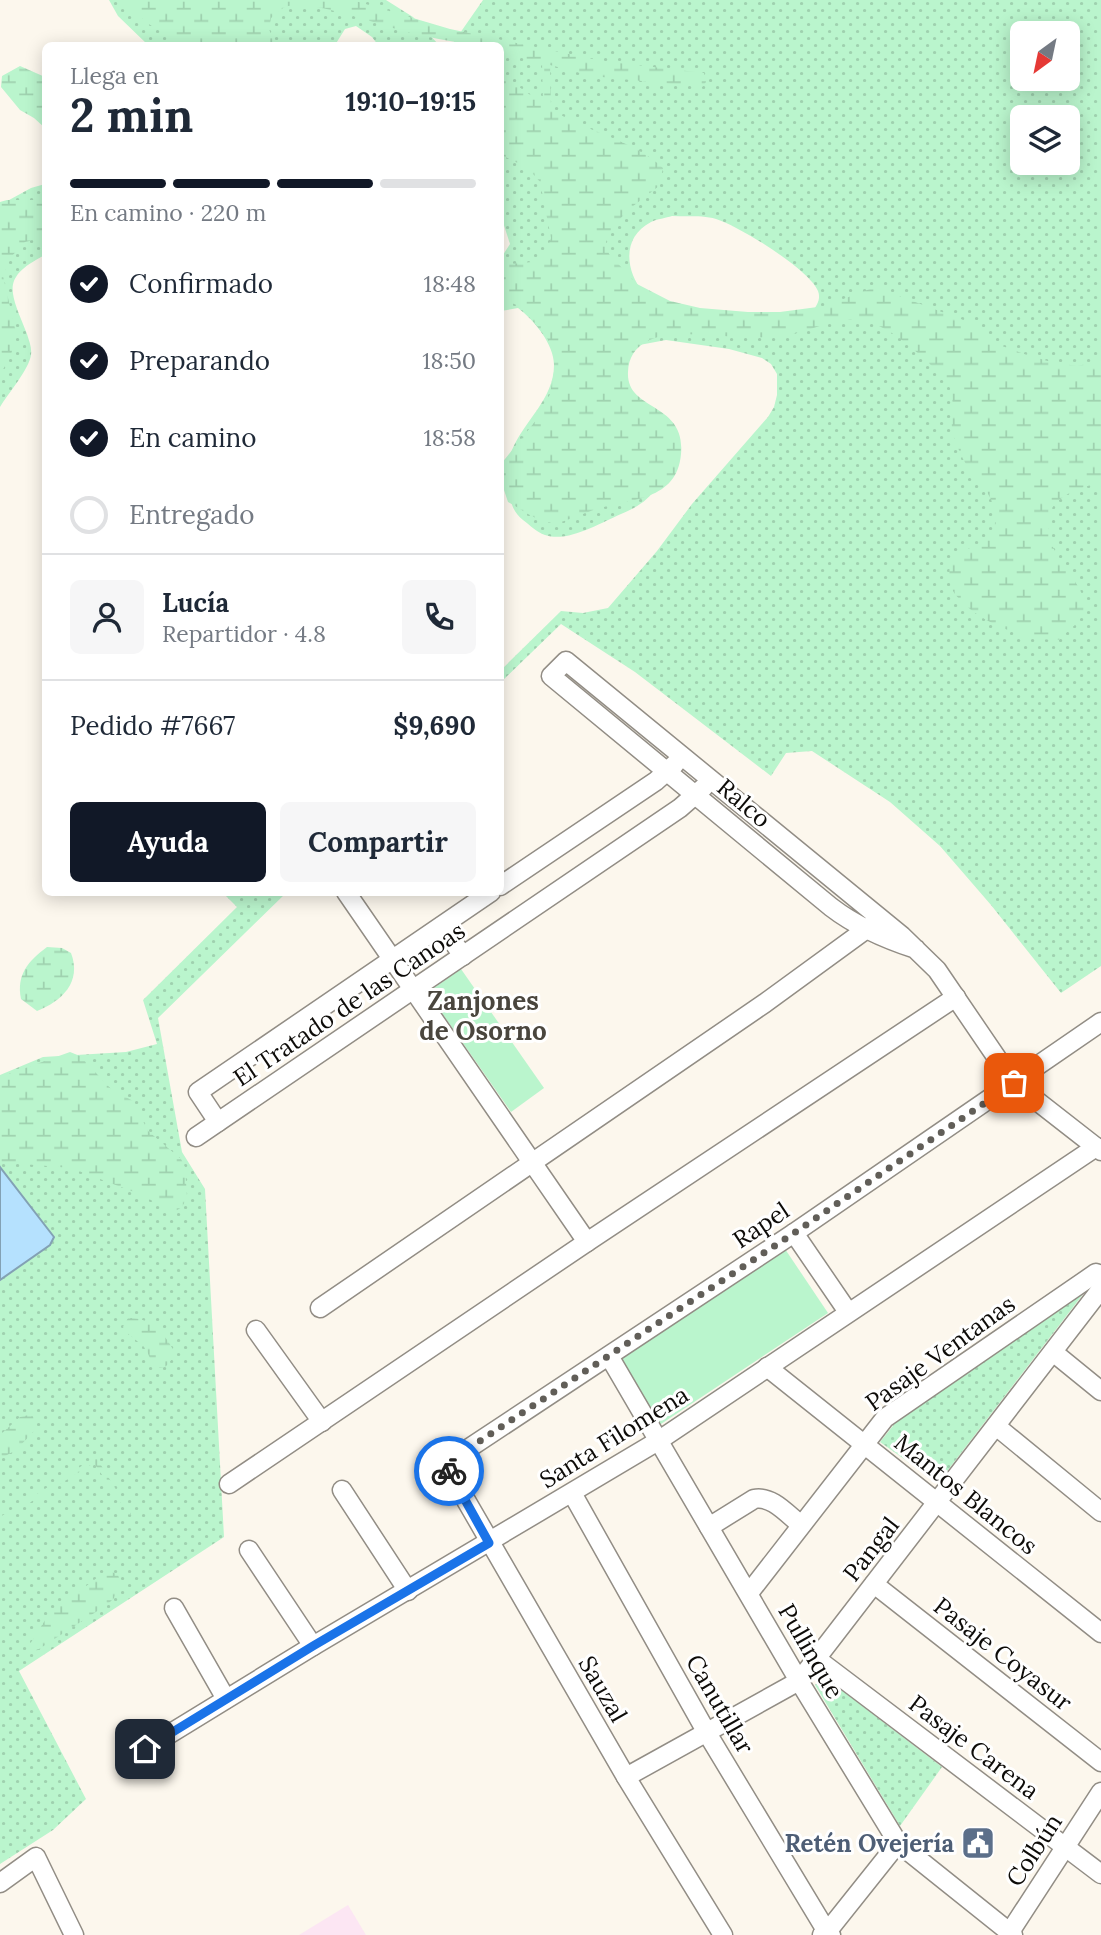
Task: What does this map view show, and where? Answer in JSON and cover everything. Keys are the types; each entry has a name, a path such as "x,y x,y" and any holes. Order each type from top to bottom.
{"street":[{"name":"Ralco","path":"872,924 711,779 566,661 551,676 831,907 872,924 916,949 930,961 1014,1083 1098,1149"},
{"path":"504,883 668,772 682,756"},
{"name":"El Tratado de las Canoas","path":"197,1137 696,795 711,779"},
{"path":"349,896 587,1242"},
{"name":"El Tratado de las Canoas","path":"218,1122 198,1092 485,896"},
{"path":"320,1308 765,1003 872,924"},
{"path":"442,926 463,956"},
{"path":"229,1484 956,997"},
{"name":"Rapel","path":"445,1464 794,1233 1099,1026"},
{"name":"Santa Filomena","path":"145,1749 659,1441 848,1312 1098,1149"},
{"path":"794,1233 848,1312"},
{"name":"Pasaje Ventanas","path":"749,1593 884,1418 1096,1273 1101,1275"},
{"name":"Pangal","path":"626,1777 799,1681 1101,1289"},
{"path":"256,1331 322,1422"},
{"path":"1053,1352 1101,1391"},
{"name":"Pullinque","path":"608,1356 799,1681 898,1843 1010,1934"},
{"name":"Mantos Blancos","path":"767,1367 1101,1633"},
{"path":"996,1426 1101,1511"},
{"name":"Sauzal","path":"445,1464 626,1777 723,1935"},
{"path":"342,1490 408,1591"},
{"name":"Canutillar","path":"572,1493 707,1733 827,1934"},
{"path":"709,1527 754,1499 762,1498 769,1500 801,1525"},
{"path":"249,1550 313,1646"},
{"name":"Pasaje Coyasur","path":"874,1584 1101,1762"},
{"path":"174,1608 226,1699"},
{"name":"Pasaje Carena","path":"817,1659 1101,1874"},
{"name":"Colbún","path":"1010,1934 1101,1792"},
{"path":"827,1934 898,1843"},
{"path":"0,1883 36,1857 74,1935"}],"shaded area":[{"path":"348,1905 366,1935 299,1935"}],"green space":[{"path":"109,0 386,0 413,17 436,42 376,42 356,26 345,29 337,42 145,42 118,16"},
{"path":"122,0 352,0 450,29 602,61 704,73 706,82 702,87 592,76 550,65 551,109 637,150 663,168 659,186 628,210 612,228 606,242 609,254 637,284 670,301 700,308 780,312 825,306 875,287 974,324 1002,346 1024,354 1077,366 1101,361 1101,482 1076,490 1060,499 1050,512 1048,521 1052,546 1084,597 1087,609 1076,624 1058,640 1045,639 1016,633 988,621 955,594 950,581 952,557 992,536 995,518 992,501 963,459 955,441 952,430 952,398 947,383 905,342 878,326 859,320 837,321 781,336 681,334 662,336 646,342 633,354 630,362 630,385 645,402 675,424 680,437 681,454 678,469 671,481 661,489 637,500 596,509 556,523 537,518 508,502 504,490 504,460 541,414 550,394 554,372 554,347 522,308 504,299 504,265 532,262 545,254 551,238 540,182 528,168 504,156 504,76 543,104 542,63 504,53 504,42 458,42 402,31 333,10 301,5 281,9 271,18 269,29 274,42 178,42 147,23"},
{"path":"483,0 1101,0 1101,966 1061,993 940,846 890,802 812,751 786,753 771,776 635,672 561,624 504,679 504,667 561,611 583,613 608,608 657,551 692,504 768,417 777,395 777,374 771,364 762,358 729,349 666,340 634,346 607,366 670,462 652,494 640,504 584,531 554,537 542,534 519,517 514,509 508,473 509,459 517,439 549,389 553,377 553,357 542,333 524,313 518,308 504,310 504,253 510,244 504,225 504,42 454,42","holes":["672,216 700,217 727,223 756,239 802,272 818,291 818,302 813,311 735,325 643,292 630,264 629,254 635,236 653,221"]},
{"path":"20,66 42,76 42,125 20,110 1,87 2,76"},
{"path":"42,185 42,257 21,271 15,279 13,296 27,334 31,355 0,407 0,205"},
{"path":"42,200 42,238 25,242 10,258 3,276 16,333 11,355 0,375 0,202"},
{"path":"226,896 283,896 158,1018 182,1152 205,1189 224,1537 19,1671 86,1799 53,1830 0,1864 0,1075 43,1057 126,1052 157,1044 143,1000 237,907"},
{"path":"47,947 62,948 71,953 74,973 62,996 37,1011 21,999 20,983 29,963"},
{"path":"461,969 544,1088 511,1112 430,996 431,990"},
{"path":"70,1052 80,1056 111,1089 133,1101 148,1131 181,1159 185,1167 187,1197 182,1207 174,1212 165,1212 142,1195 71,1168 0,1162 0,1077"},
{"path":"785,1249 828,1313 658,1426 618,1357"},
{"path":"1087,1289 938,1483 880,1442 896,1422"},
{"path":"128,1318 143,1320 161,1332 174,1351 168,1365 159,1368 153,1365 145,1349 123,1327"},
{"path":"29,1415 36,1419 36,1429 16,1450 0,1459 0,1435 20,1417"},
{"path":"96,1457 131,1514 129,1515 94,1463 0,1521 0,1517"},
{"path":"112,1572 118,1575 120,1581 114,1598 108,1604 33,1653 28,1649 49,1614 102,1574"},
{"path":"823,1676 942,1767 900,1826 815,1685"}],"water":[{"path":"0,1167 54,1237 50,1245 0,1280"}],"way so far":[{"path":"449,1471 445,1464 794,1233 1014,1083"}],"place":[{"name":"Retén Ovejería","path":"978,1843"}],"district":[{"name":"Zanjones de Osorno","path":"483,1015"}],"route":[{"path":"145,1749 489,1543 449,1471"}]}
